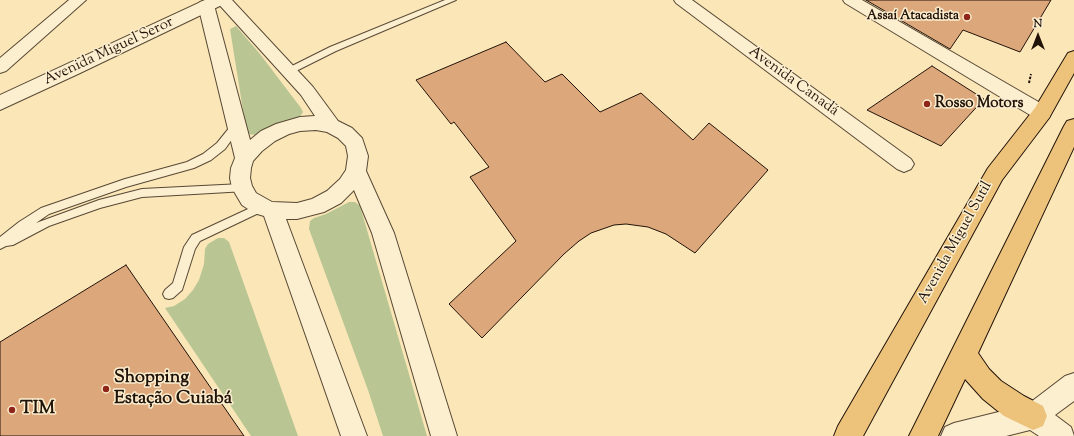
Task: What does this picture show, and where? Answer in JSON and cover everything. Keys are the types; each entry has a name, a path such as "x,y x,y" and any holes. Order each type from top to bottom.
{"highway":[{"name":"Avenida Miguel Sutil","path":"848,436 995,174 1042,113 1074,57"},
{"path":"922,436 964,355 1074,126"},
{"path":"964,355 980,378 992,390 1014,406 1033,416"}],"street":[{"path":"0,67 78,0"},
{"path":"223,0 307,91 331,126"},
{"name":"Avenida Canadá","path":"682,0 904,164"},
{"path":"851,0 1042,113"},
{"path":"212,3 245,158"},
{"name":"Avenida Miguel Seror","path":"0,103 212,3"},
{"path":"300,124 331,126 345,133 355,143 358,156 356,171 347,185 334,197 317,206 297,211 267,209 249,199 242,188 240,178 241,168 245,158 255,146 264,139 283,129 300,124"},
{"path":"356,171 383,233 444,436"},
{"path":"267,209 354,436"},
{"path":"954,436 1033,416 1074,385"},
{"path":"1033,416 1062,436"}],"lane":[{"path":"289,71 334,49 452,0"},
{"path":"0,244 23,224 45,211 125,183 190,165 207,158 221,146 237,125"},
{"path":"0,248 45,223 106,202 142,194 242,188"},
{"path":"169,294 178,286 186,258 196,238 214,228 267,209"}],"green space":[{"path":"236,26 260,54 301,108 303,112 299,118 260,134 249,134 246,129 230,29"},
{"path":"349,202 355,202 360,206 427,436 383,436 368,390 309,229 310,221 314,218 326,214"},
{"path":"218,238 224,238 229,242 298,436 251,436 165,308 174,306 185,299 193,290 199,280 204,264 205,249 208,244"}],"building":[{"name":"Assaí Atacadista","path":"866,0 1051,0 1020,52 963,30 950,49"},
{"path":"506,42 545,82 562,74 600,112 641,93 693,140 709,123 768,170 695,253 666,234 648,227 626,224 614,225 591,233 564,254 482,338 449,304 516,241 470,177 489,167 454,122 451,124 416,80"},
{"name":"Rosso Motors","path":"932,66 984,99 941,146 867,110"},
{"name":"Shopping Estação Cuiabá","path":"126,265 244,436 0,436 0,342"}],"place":[{"name":"Assaí Atacadista","path":"967,17"},
{"name":"Rosso Motors","path":"927,104"},
{"name":"Shopping Estação Cuiabá","path":"106,389"},
{"name":"TIM","path":"12,410"}]}
